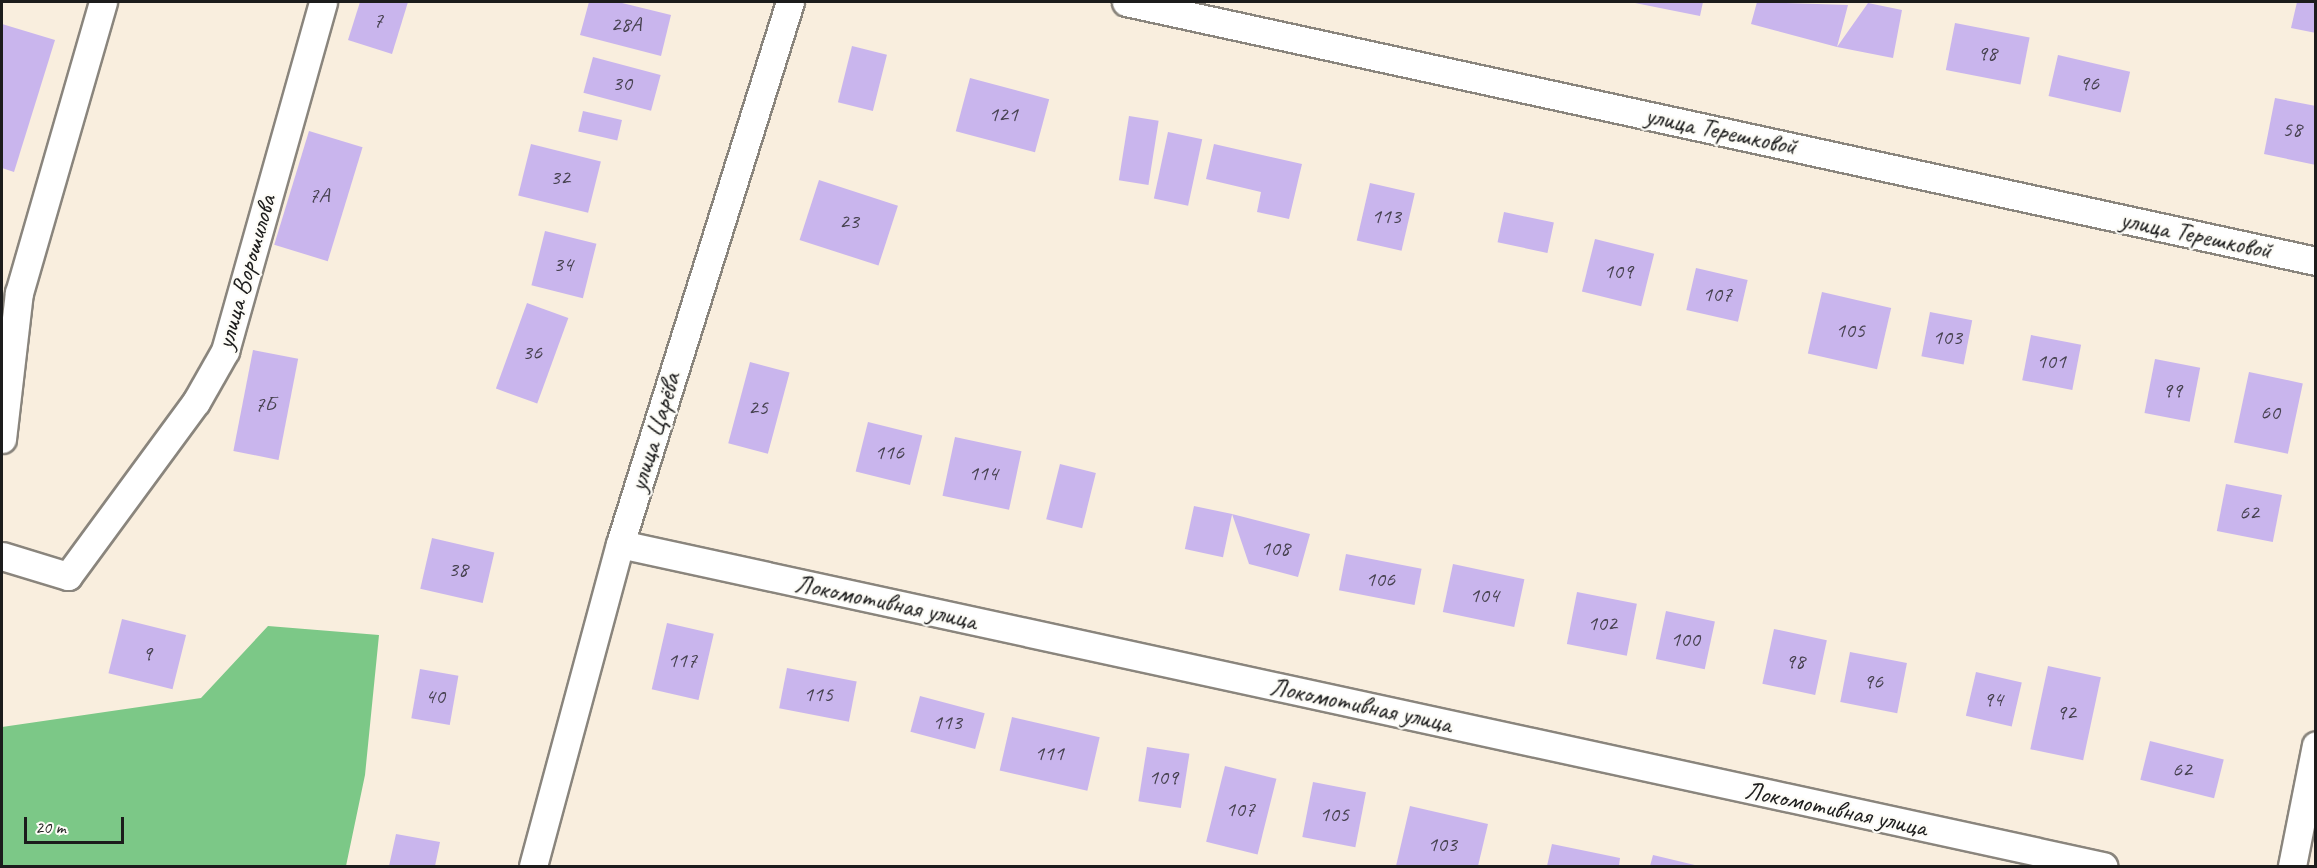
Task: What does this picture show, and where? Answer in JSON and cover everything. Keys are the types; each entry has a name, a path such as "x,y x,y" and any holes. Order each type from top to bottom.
{"street":[{"path":"2,439 19,293 103,2"},
{"name":"улица Ворошилова","path":"2,556 68,576 196,402 225,351 323,2"},
{"name":"улица Царёва","path":"533,867 620,544 790,2"},
{"name":"улица Терешковой","path":"1126,2 2316,261"},
{"name":"Локомотивная улица","path":"620,544 2103,867"},
{"path":"2292,867 2316,745"}],"green space":[{"path":"268,626 379,635 365,775 346,866 2,866 2,727 201,698"}],"building":[{"path":"360,2 408,2 392,54 348,40"},
{"path":"589,2 618,2 671,15 661,56 580,35"},
{"path":"1635,2 1703,2 1700,16"},
{"path":"1757,2 1848,5 1837,47 1751,24"},
{"path":"2297,2 2316,2 2316,33 2291,28"},
{"path":"1868,3 1902,10 1893,58 1837,47"},
{"path":"1955,23 2030,38 2020,85 1946,70"},
{"path":"2,24 55,40 14,172 2,168"},
{"path":"852,46 887,55 873,111 838,102"},
{"path":"2058,55 2130,72 2121,113 2049,96"},
{"path":"593,57 661,75 651,111 583,93"},
{"path":"970,78 1049,99 1035,152 956,131"},
{"path":"2275,98 2316,106 2316,165 2264,154"},
{"path":"583,111 622,120 617,140 578,131"},
{"path":"1129,116 1159,121 1148,185 1119,180"},
{"path":"309,131 363,147 328,261 274,245"},
{"path":"1168,132 1202,139 1188,206 1154,199"},
{"path":"531,144 601,161 588,213 518,195"},
{"path":"1214,144 1302,164 1289,219 1257,212 1261,192 1206,179"},
{"path":"819,180 898,206 878,266 800,240"},
{"path":"1370,183 1415,193 1402,251 1357,240"},
{"path":"1504,212 1554,223 1547,253 1498,242"},
{"path":"545,231 596,244 583,298 531,285"},
{"path":"1595,239 1654,254 1641,306 1582,291"},
{"path":"1696,268 1748,280 1738,322 1686,310"},
{"path":"1822,292 1891,308 1877,369 1808,353"},
{"path":"527,303 568,318 537,404 496,389"},
{"path":"1930,312 1972,320 1964,364 1921,356"},
{"path":"2031,335 2081,345 2072,390 2022,380"},
{"path":"253,350 298,359 279,460 233,451"},
{"path":"2155,359 2200,368 2190,422 2145,413"},
{"path":"750,362 790,373 768,454 728,443"},
{"path":"2249,372 2303,383 2288,454 2234,442"},
{"path":"868,422 922,436 910,485 856,471"},
{"path":"955,437 1022,451 1009,510 943,496"},
{"path":"1060,464 1096,473 1082,528 1046,519"},
{"path":"2226,484 2282,495 2273,542 2217,531"},
{"path":"1194,506 1232,514 1223,557 1185,549"},
{"path":"1232,514 1310,534 1298,577 1249,564"},
{"path":"432,538 494,552 483,603 420,589"},
{"path":"1346,554 1422,569 1415,605 1339,590"},
{"path":"1453,564 1524,579 1514,627 1443,612"},
{"path":"1577,592 1637,604 1627,656 1567,644"},
{"path":"1666,611 1715,621 1705,669 1656,659"},
{"path":"122,619 186,635 172,689 108,673"},
{"path":"667,623 714,634 698,700 652,689"},
{"path":"1774,629 1827,640 1815,695 1762,684"},
{"path":"1850,652 1907,663 1897,713 1840,702"},
{"path":"2048,666 2101,677 2083,760 2030,749"},
{"path":"787,668 857,682 849,722 779,708"},
{"path":"420,669 458,676 450,725 411,718"},
{"path":"1976,672 2022,683 2012,726 1966,716"},
{"path":"920,696 985,713 975,749 910,732"},
{"path":"1012,717 1100,737 1087,791 1000,771"},
{"path":"2150,741 2224,759 2214,798 2140,780"},
{"path":"1147,747 1189,754 1181,808 1138,801"},
{"path":"1225,766 1276,779 1258,855 1206,842"},
{"path":"1313,782 1366,792 1355,847 1302,837"},
{"path":"1410,806 1488,824 1478,866 1396,866"},
{"path":"396,834 440,842 435,866 389,866"},
{"path":"1552,844 1620,858 1619,866 1547,866"},
{"path":"1653,855 1699,866 1650,866"}]}
